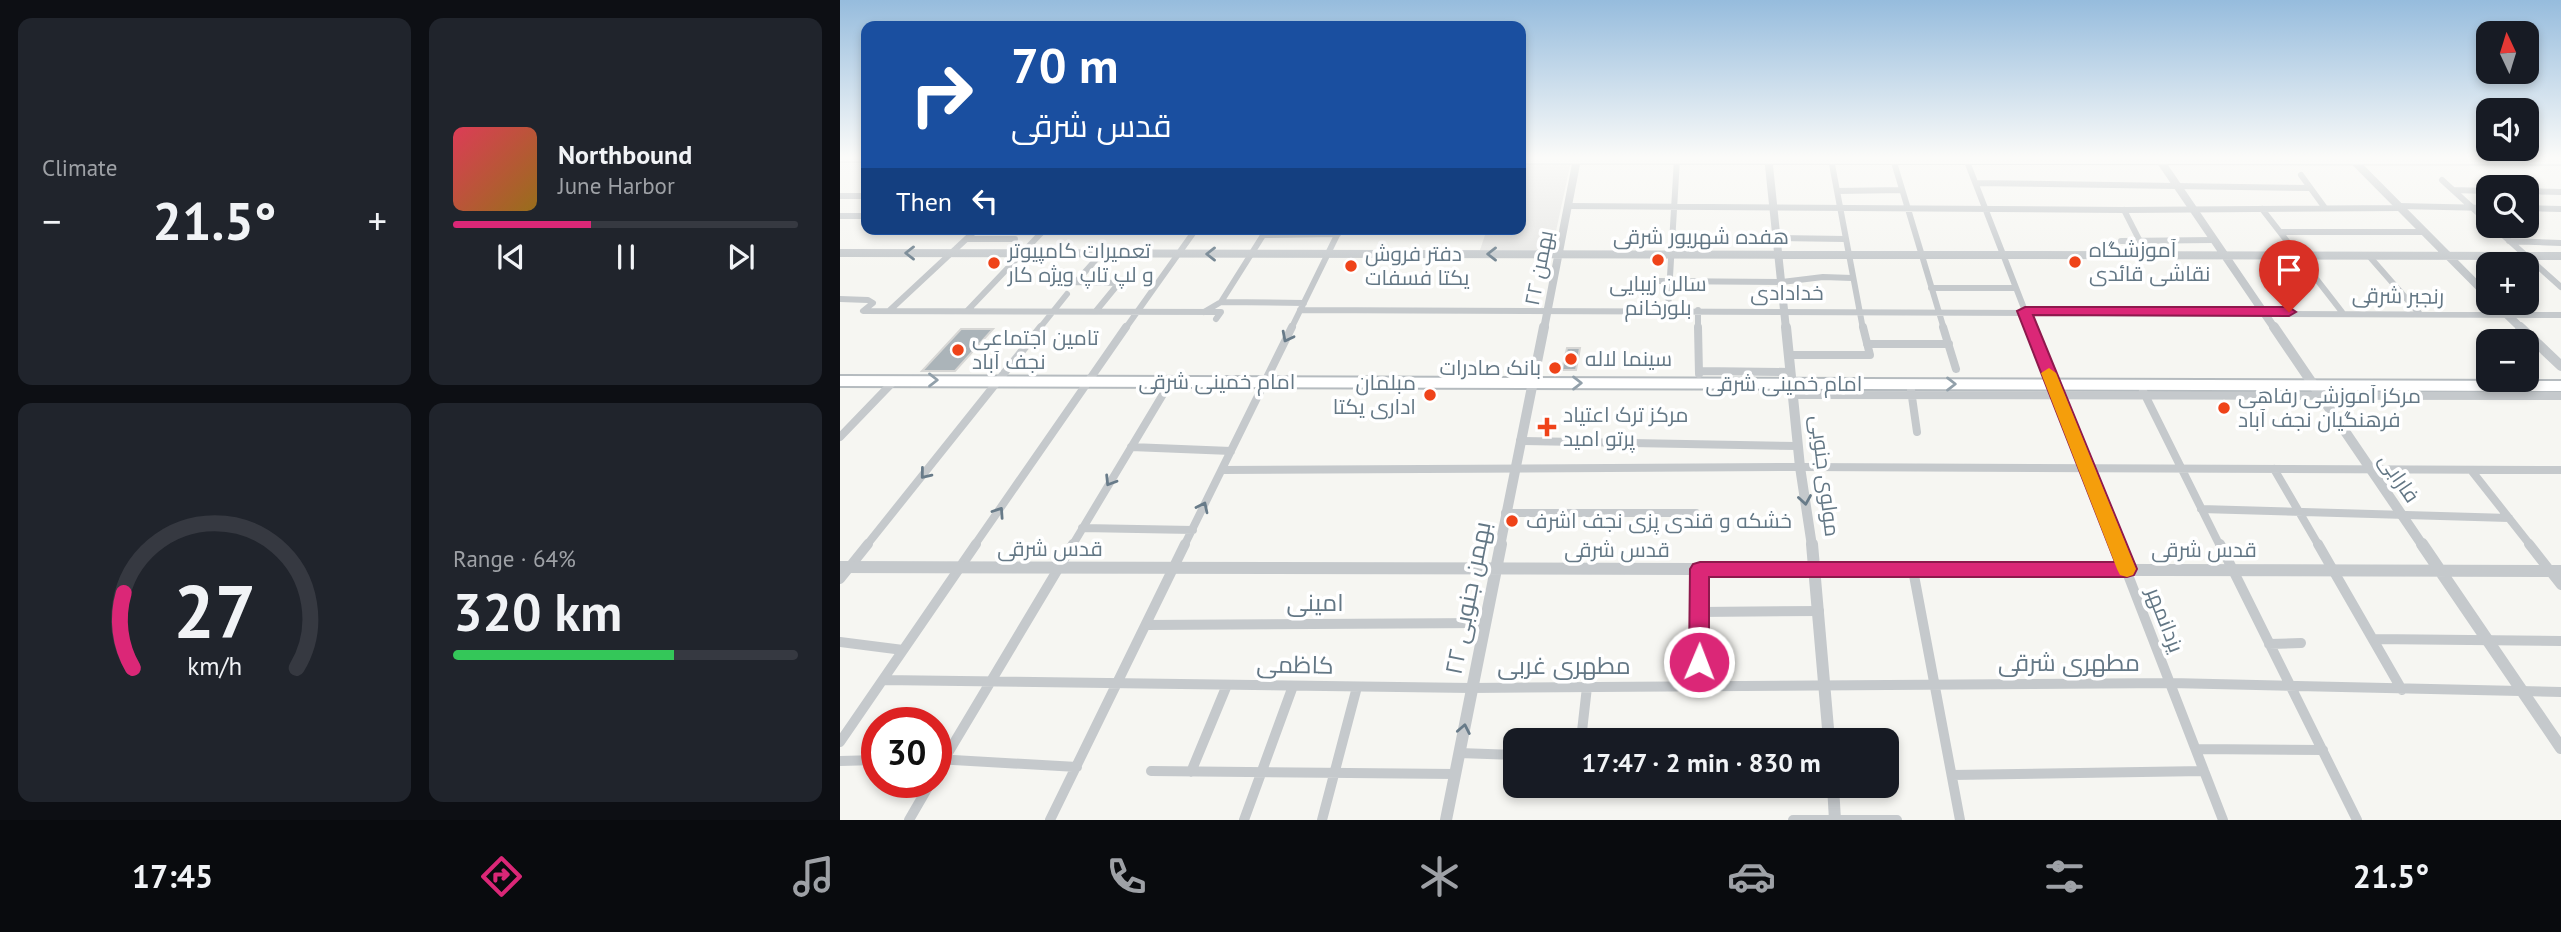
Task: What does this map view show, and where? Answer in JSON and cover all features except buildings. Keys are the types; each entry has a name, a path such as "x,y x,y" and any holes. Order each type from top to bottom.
{"main road":[{"name":"امام خمینی شرقی","path":"840,381 1700,383 1911,389 2315,390 2561,386"}],"street":[{"name":"۲۲ بهمن","path":"1532,383 1561,254 1571,194"},
{"path":"1668,310 1675,194"},
{"name":"مولوی جنوبی","path":"1772,194 1800,467 1816,569 1828,728"},
{"path":"1790,355 1870,355 1858,310 1838,194"},
{"path":"1903,194 1956,369"},
{"name":"یزدانمهر","path":"1981,194 2223,820"},
{"name":"فارابی","path":"2182,194 2561,748"},
{"path":"2315,194 2325,208"},
{"path":"2387,194 2476,284"},
{"path":"2459,194 2476,211"},
{"path":"840,196 861,196"},
{"path":"1569,206 2124,210 2473,208"},
{"path":"2539,208 2561,209"},
{"path":"2262,209 2342,312"},
{"path":"2124,210 2148,257"},
{"path":"840,216 861,216"},
{"path":"2281,232 2425,232"},
{"path":"889,311 971,235"},
{"path":"967,311 1039,235"},
{"path":"840,742 1191,235"},
{"path":"1205,312 1221,302 1264,235"},
{"path":"1050,820 1338,235"},
{"path":"1777,238 1845,239"},
{"path":"2506,238 2521,252"},
{"path":"967,239 1015,239"},
{"path":"2121,241 2213,240"},
{"path":"2509,241 2561,243"},
{"name":"هفده شهریور شرقی","path":"840,253 2476,256"},
{"path":"1096,311 1119,283 1076,282 1101,254"},
{"path":"2369,256 2419,313"},
{"name":"هفده شهریور شرقی","path":"2539,256 2561,256"},
{"path":"2539,268 2561,288"},
{"path":"1655,281 1782,282 1823,277 1852,278"},
{"path":"1931,288 2016,288"},
{"path":"840,579 845,567 1067,294"},
{"path":"840,299 868,300 873,303 863,311 1221,312 1216,319"},
{"name":"خدادادی","path":"1221,302 1302,307 1549,310 2025,311"},
{"path":"1698,310 1700,383"},
{"name":"رنجبر شرقی","path":"2025,311 2476,314"},
{"name":"رنجبر شرقی","path":"2539,314 2561,314"},
{"path":"2508,315 2561,366"},
{"path":"1867,344 1949,344"},
{"path":"1699,371 1793,384"},
{"path":"840,438 894,381"},
{"path":"952,742 1171,381"},
{"name":"۲۲ بهمن جنوبی","path":"1446,820 1532,383"},
{"path":"1911,389 1917,432"},
{"path":"2142,389 2357,820"},
{"path":"2315,390 2561,396"},
{"path":"1520,441 1798,446"},
{"path":"1131,447 1231,451"},
{"path":"1222,470 1800,467 2560,471"},
{"path":"2274,469 2402,690"},
{"path":"2471,470 2556,571 2561,585"},
{"path":"2201,509 2509,518"},
{"path":"1505,513 1696,513"},
{"path":"1082,528 1193,530"},
{"name":"قدس شرقی","path":"845,567 2556,571"},
{"path":"1699,686 1700,569"},
{"path":"1913,569 1960,820"},
{"path":"1699,612 1819,611"},
{"name":"امینی","path":"1146,625 1484,623"},
{"path":"2372,639 2561,641"},
{"path":"840,642 903,650"},
{"path":"2269,644 2301,643"},
{"name":"کاظمی","path":"883,680 1471,688"},
{"name":"مطهری شرقی","path":"1825,685 2171,683 2561,692"},
{"path":"1191,772 1227,685"},
{"name":"مطهری غربی","path":"1471,688 1825,685"},
{"path":"1244,820 1293,686"},
{"path":"1322,820 1357,687"},
{"path":"1582,728 1587,687"},
{"path":"2196,749 2323,750"},
{"path":"1459,753 1503,755"},
{"path":"840,761 861,760"},
{"path":"952,760 1077,767"},
{"path":"1151,771 1455,774"},
{"path":"1952,775 2204,771"},
{"path":"909,820 922,798"},
{"path":"1834,798 1835,820"},
{"path":"1793,820 1897,820"}],"shaded area":[{"path":"1526,194 1564,194 1552,250 1480,250 1485,235 1526,235"}],"slow traffic":[{"path":"2049,373 2127,569"}],"place":[{"name":"سالن زیبایی بلورخانم","path":"1658,260"},
{"name":"آموزشگاه نقاشی قائدی","path":"2075,262"},
{"name":"تعمیرات کامپیوتر و لپ تاپ ویژه کار","path":"994,263"},
{"name":"دفتر فروش یکتا فسفات","path":"1351,266"},
{"name":"تامین اجتماعی نجف آباد","path":"958,350"},
{"name":"سینما لاله","path":"1571,359"},
{"name":"بانک صادرات","path":"1555,368"},
{"name":"مبلمان اداری یکتا","path":"1430,395"},
{"name":"مرکز آموزشی رفاهی فرهنگیان نجف آباد","path":"2224,408"},
{"name":"مرکز ترک اعتیاد پرتو امید","path":"1547,427"},
{"name":"خشکه و قندی پزی نجف اشرف","path":"1512,521"}],"route":[{"path":"1699,662 1700,569 2127,569 2025,311 2289,312"}]}
